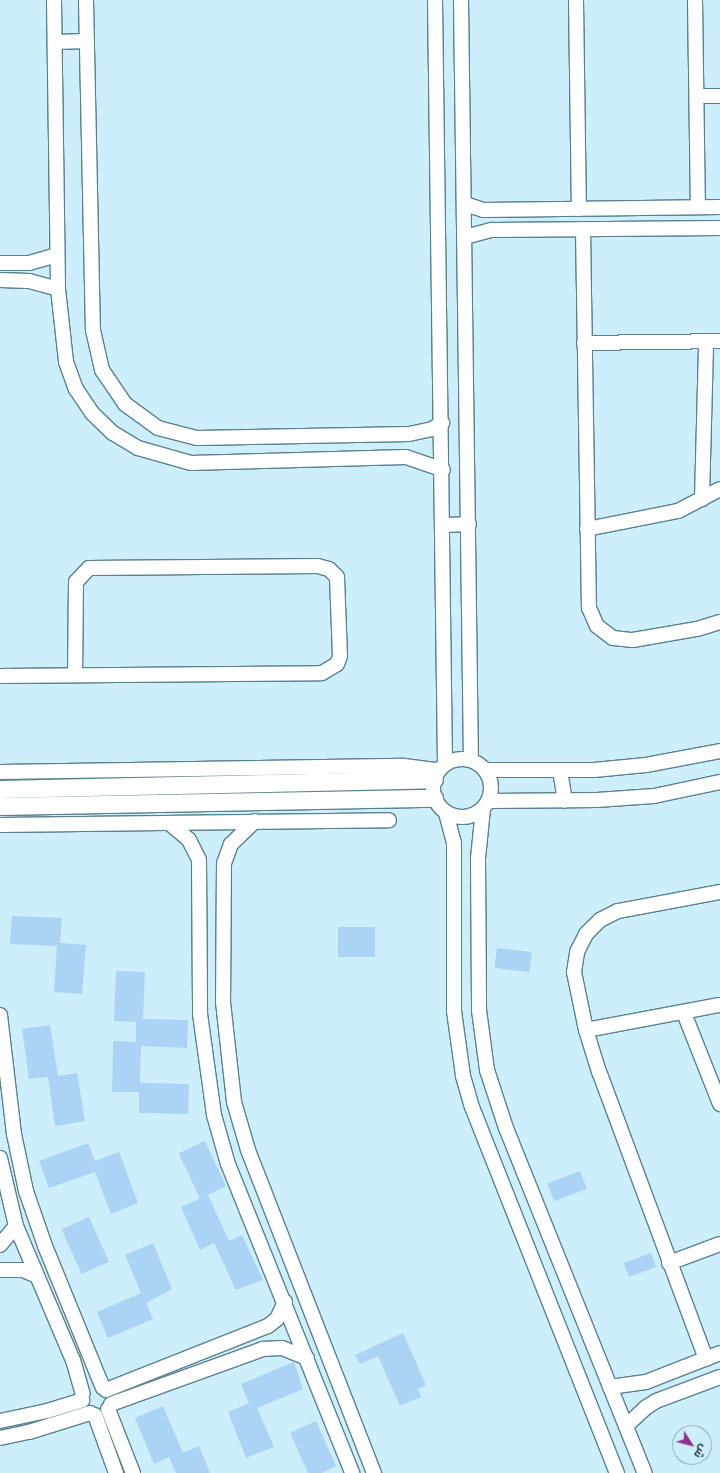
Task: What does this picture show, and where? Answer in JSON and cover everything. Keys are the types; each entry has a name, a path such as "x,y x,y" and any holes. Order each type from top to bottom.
{"street":[{"path":"54,0 58,289 66,362 76,389 92,413 107,428 138,448 191,463 386,456 419,460 443,470"},
{"path":"86,0 93,330 102,370 124,404 158,428 197,438 421,433 442,423"},
{"path":"435,0 444,525 439,770 434,798 446,813 454,843 454,1011 463,1076 472,1107 618,1473"},
{"path":"461,0 465,204 471,759"},
{"path":"576,0 579,209"},
{"path":"695,0 698,207"},
{"path":"55,42 87,41"},
{"path":"696,96 720,96"},
{"path":"465,204 483,210 720,207"},
{"path":"465,237 492,230 720,228"},
{"path":"583,229 589,608 597,626 613,638 633,640 664,636 720,622"},
{"path":"0,263 29,263 57,255"},
{"path":"0,280 29,281 58,289"},
{"path":"702,499 706,342"},
{"path":"584,343 720,342"},
{"path":"386,434 386,456"},
{"path":"587,529 655,517 702,499 720,489"},
{"path":"444,525 469,524"},
{"path":"0,676 322,673 337,664 340,656 337,577 329,569 318,566 89,568 76,582 75,675"},
{"path":"486,770 560,770 646,765 720,751"},
{"path":"0,789 439,770 458,758 471,759 486,770 491,780 478,858 479,1010 487,1070 506,1128 645,1473"},
{"path":"0,772 404,766 439,770"},
{"path":"560,770 565,800"},
{"path":"446,813 465,817 486,805 654,796 720,782"},
{"path":"0,806 434,798"},
{"path":"0,826 389,820"},
{"path":"255,821 231,844 224,863 222,891 223,1002 234,1102 248,1150 374,1473"},
{"path":"169,823 195,849 200,889 200,1014 214,1116 228,1164 285,1302 352,1473"},
{"path":"200,889 210,881 219,884 222,891"},
{"path":"706,1359 586,1030 574,972 577,952 586,934 595,925 618,911 720,892"},
{"path":"586,1030 720,1005"},
{"path":"684,1012 720,1104"},
{"path":"0,1015 14,1134 26,1191 45,1246 105,1389 134,1473"},
{"path":"0,1158 16,1226 37,1276 83,1397 92,1414 116,1473"},
{"path":"0,1245 16,1226"},
{"path":"670,1263 720,1244"},
{"path":"0,1270 23,1270 37,1276"},
{"path":"0,1421 47,1411 83,1397 90,1388 105,1389 255,1332 277,1319 285,1302"},
{"path":"255,1332 263,1339 260,1350"},
{"path":"0,1438 29,1432 92,1414 260,1350 282,1348 307,1358"},
{"path":"610,1387 640,1384 720,1354"},
{"path":"626,1426 644,1408 656,1401 718,1382"}],"building":[{"path":"12,916 62,918 60,943 86,945 82,994 54,992 57,946 10,944"},
{"path":"338,927 375,927 375,957 338,957"},
{"path":"497,948 532,952 529,972 495,968"},
{"path":"116,971 145,972 143,1019 188,1020 187,1048 141,1046 140,1083 189,1084 188,1114 139,1113 139,1092 112,1092 113,1041 136,1042 136,1022 114,1021"},
{"path":"50,1025 58,1076 77,1073 85,1121 55,1126 48,1077 29,1079 22,1029"},
{"path":"205,1141 226,1186 200,1199 179,1153"},
{"path":"88,1143 95,1161 119,1152 138,1203 111,1214 95,1172 49,1188 39,1161"},
{"path":"580,1171 587,1189 554,1201 547,1184"},
{"path":"208,1195 229,1241 242,1235 263,1280 236,1290 214,1243 200,1250 181,1207"},
{"path":"89,1217 109,1262 82,1274 62,1229"},
{"path":"153,1243 172,1289 146,1303 153,1319 108,1338 97,1312 141,1293 125,1255"},
{"path":"651,1253 656,1267 629,1277 624,1263"},
{"path":"403,1333 426,1385 418,1389 421,1397 400,1406 378,1356 360,1364 355,1355"},
{"path":"294,1362 303,1389 257,1408 274,1447 246,1458 228,1412 249,1403 241,1384"},
{"path":"163,1406 183,1453 199,1446 210,1473 176,1473 169,1457 154,1464 135,1418"},
{"path":"316,1421 336,1466 322,1473 308,1473 290,1433"}]}
